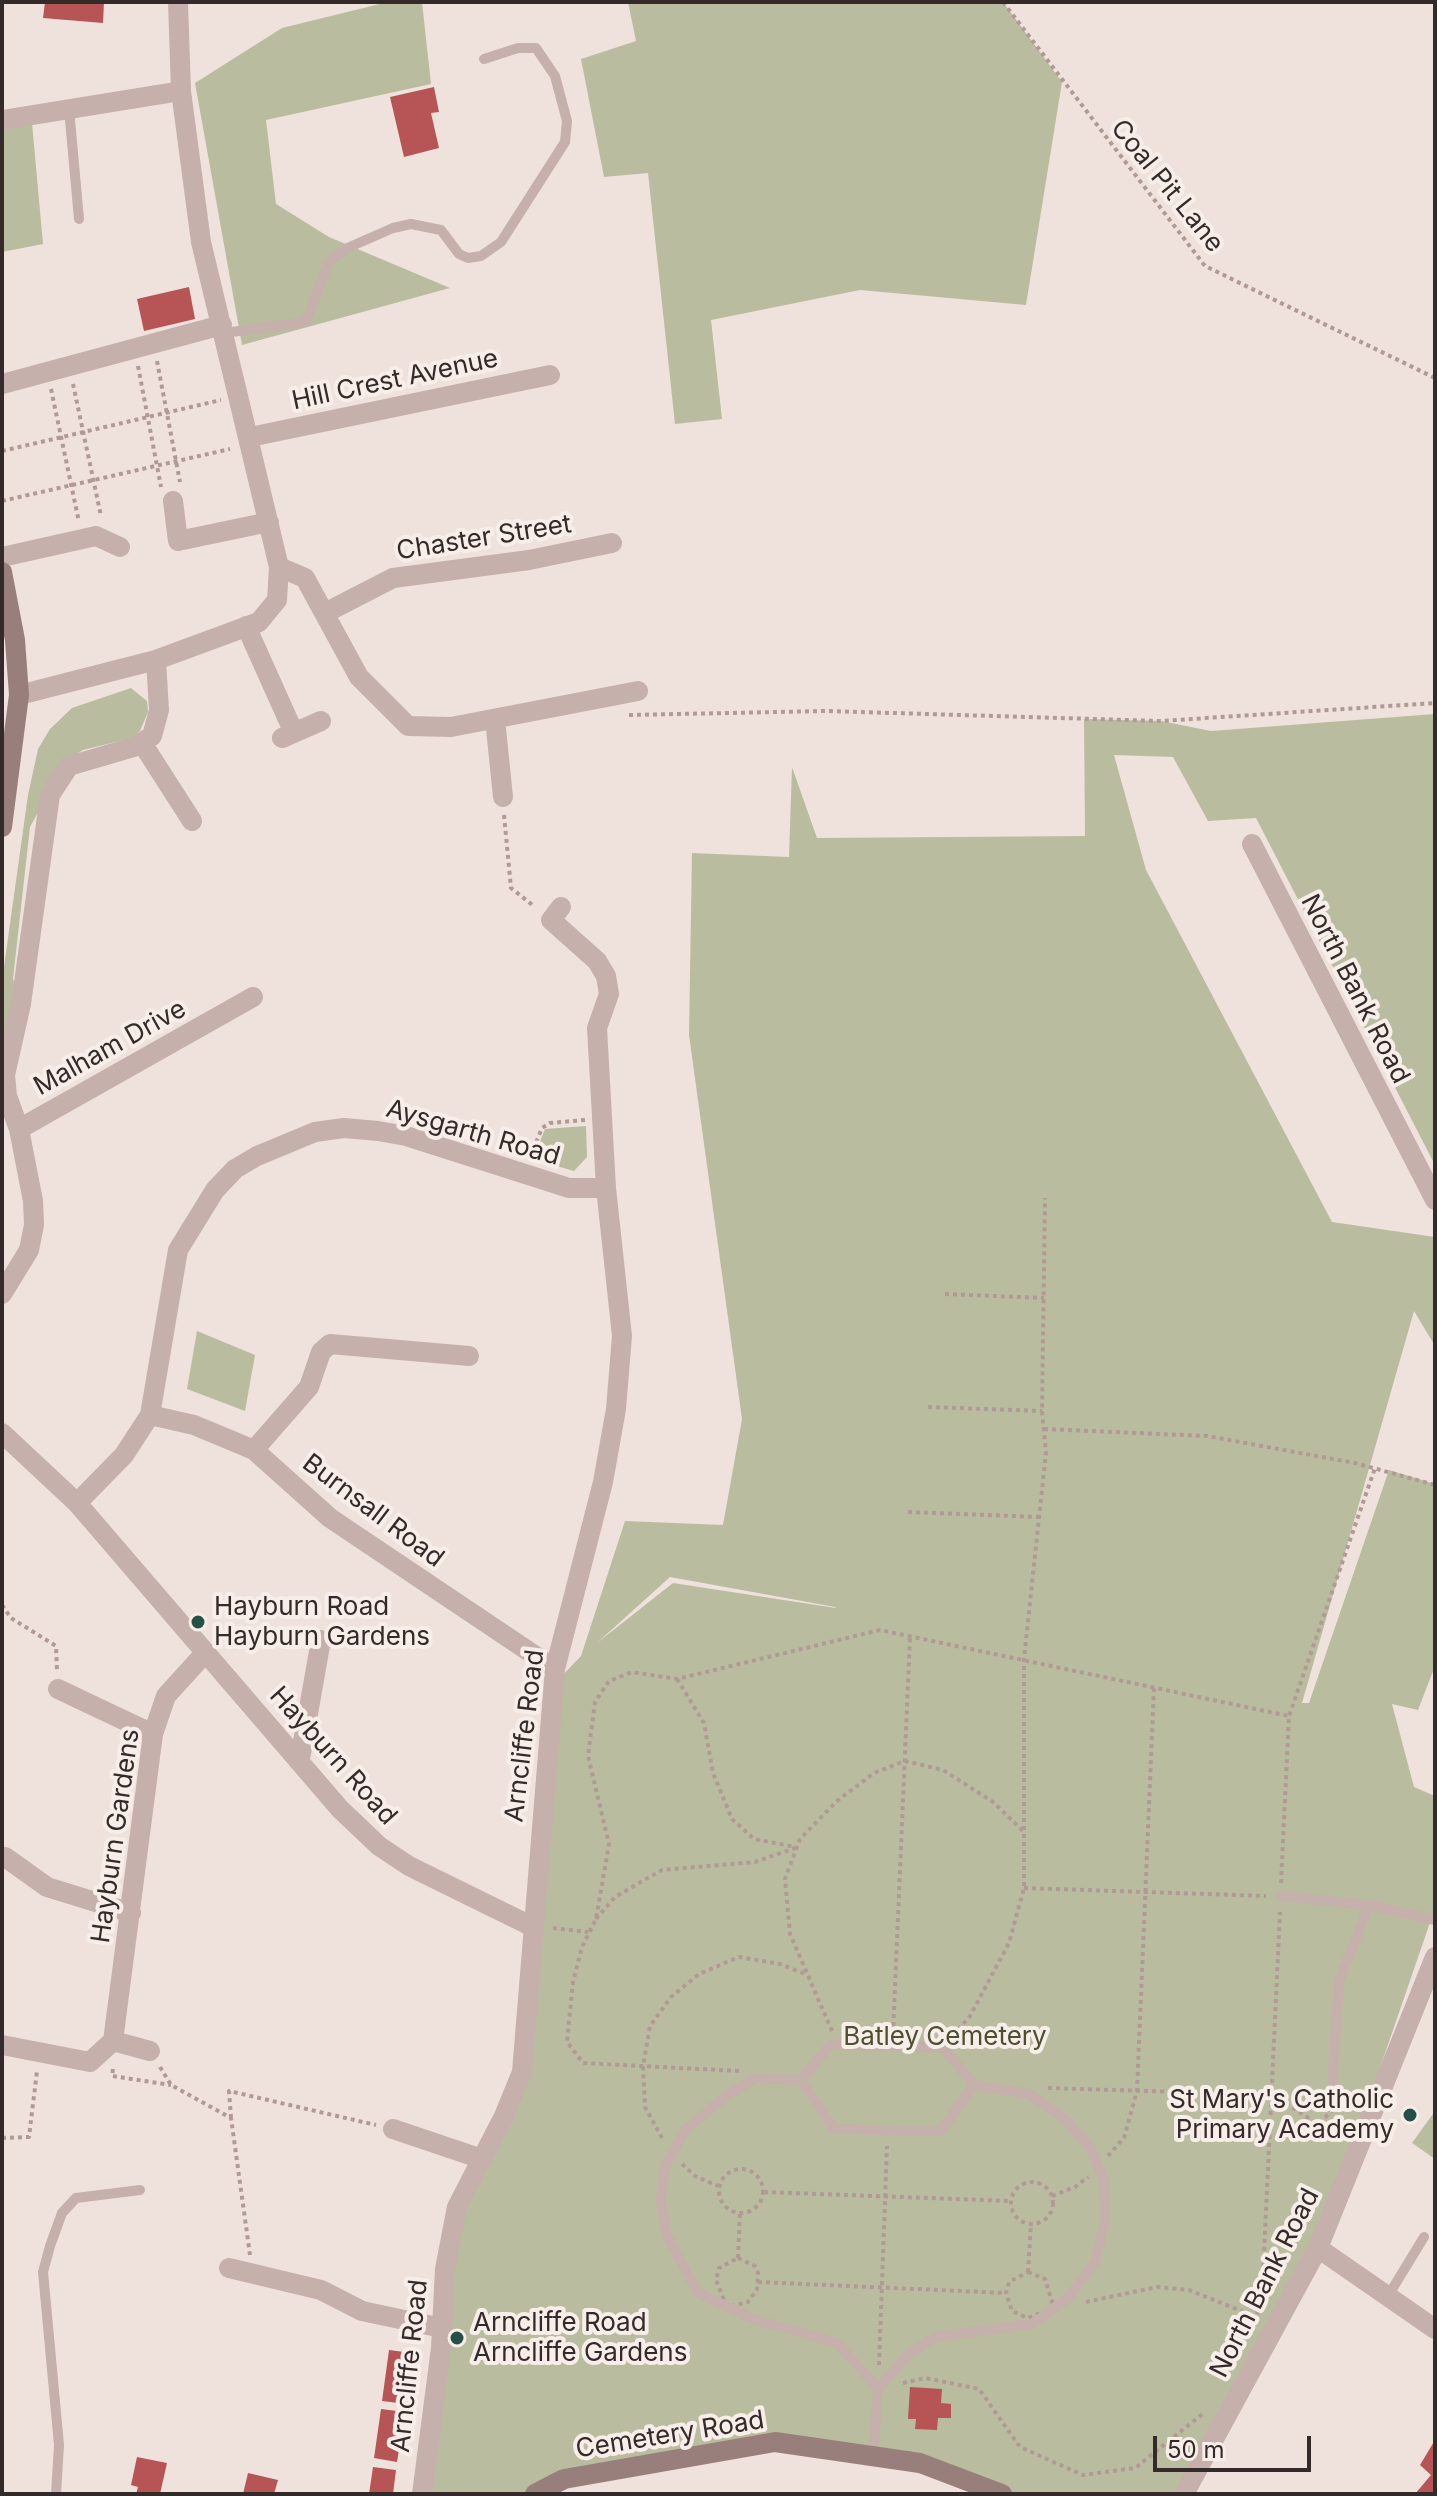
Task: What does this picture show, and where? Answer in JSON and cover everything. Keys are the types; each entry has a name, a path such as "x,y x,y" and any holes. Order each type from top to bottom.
{"street":[{"path":"19,695 156,660 259,622 277,600 279,567 201,242 181,91 178,2"},
{"path":"2,120 181,91"},
{"path":"2,384 144,346 223,329"},
{"name":"Hill Crest Avenue","path":"250,440 550,375"},
{"path":"173,501 178,541 269,522"},
{"path":"2,557 90,537 120,547"},
{"name":"Chaster Street","path":"325,613 393,578 529,560 612,543"},
{"path":"279,567 305,578 359,677 408,726 451,727 638,691"},
{"path":"2,572 15,640 19,695 2,827"},
{"path":"246,626 288,735 321,721"},
{"path":"19,1129 7,1096 5,1075 21,1004 50,795 69,766 142,743 152,736 159,710 156,660"},
{"path":"495,719 503,797"},
{"path":"142,743 192,821"},
{"name":"North Bank Road","path":"1252,844 1435,1200"},
{"name":"Arncliffe Road","path":"422,2494 442,2328 445,2269 457,2207 522,2072 531,1926 555,1669 603,1482 616,1409 622,1336 606,1188 597,1028 609,994 606,976 597,961 556,913"},
{"name":"Malham Drive","path":"2,1294 29,1250 34,1225 33,1201 19,1129 253,997"},
{"name":"Aysgarth Road","path":"77,1503 124,1455 150,1415 168,1290 178,1250 215,1190 235,1169 291,1140 315,1132 344,1128 406,1136 569,1188 606,1188"},
{"path":"254,1450 309,1387 321,1352 330,1344 469,1356"},
{"name":"Burnsall Road","path":"150,1415 194,1425 254,1450 330,1518 555,1669"},
{"name":"Hayburn Road","path":"2,1433 77,1503 340,1809 379,1846 409,1866 531,1926"},
{"path":"300,1759 321,1640"},
{"name":"Hayburn Gardens","path":"116,2042 153,1734 166,1696 205,1653"},
{"path":"58,1689 153,1734"},
{"path":"5,1857 47,1887 131,1913"},
{"name":"North Bank Road","path":"1184,2494 1318,2248 1435,1957"},
{"path":"2,2045 90,2062 116,2042 150,2051"},
{"path":"393,2129 482,2159"},
{"path":"1318,2248 1435,2329"},
{"path":"229,2268 321,2290 362,2311 442,2328"},
{"name":"Cemetery Road","path":"535,2494 564,2479 775,2442 920,2463 1002,2494"}],"lane":[{"path":"223,329 306,322 328,263 345,249 393,228 411,224 441,230 459,254 468,258 481,256 501,242 565,142 567,121 555,76 536,48 518,48 484,59"},
{"path":"69,109 79,219"},
{"path":"1281,1896 1369,1905 1435,1920"},
{"path":"1332,2087 1339,1981 1369,1905"},
{"path":"801,2080 830,2045 943,2047 974,2085 1029,2094 1066,2120 1091,2149 1104,2181 1105,2221 1095,2262 1068,2298 1032,2324 936,2337 911,2352 878,2388 873,2456"},
{"path":"801,2080 756,2078 727,2095 686,2129 665,2166 661,2199 667,2236 698,2293 753,2319 837,2343 878,2388"},
{"path":"801,2080 834,2129 941,2131 974,2085"},
{"path":"56,2494 59,2445 43,2272 50,2246 62,2213 76,2198 140,2190"},
{"path":"1388,2296 1424,2237"}],"path":[{"name":"Coal Pit Lane","path":"1003,2 1205,266 1435,378"},
{"path":"144,346 167,413 182,491 173,501 161,492 148,417 144,346"},
{"path":"69,366 102,520 90,537"},
{"path":"47,371 72,485 90,537"},
{"path":"2,451 239,396"},
{"path":"2,501 176,461 250,440"},
{"path":"618,714 826,711 1161,721 1435,703"},
{"path":"503,797 511,888 556,913"},
{"path":"525,1173 542,1128 550,1123 603,1119"},
{"path":"943,2047 970,2016 1009,1943 1024,1888 1024,1659 1046,1452 1042,1411 1045,1198"},
{"path":"945,1294 1044,1298"},
{"path":"928,1407 1042,1411"},
{"path":"1044,1429 1207,1436 1375,1468 1435,1485"},
{"path":"1252,2330 1262,2296 1289,1716 1375,1468"},
{"path":"908,1512 1039,1517"},
{"path":"2,1605 11,1618 56,1646 58,1689"},
{"path":"596,1919 609,1844 588,1756 595,1702 609,1681 632,1672 677,1679 880,1630 1289,1716"},
{"path":"892,2046 910,1637"},
{"path":"677,1679 704,1723 713,1773 732,1819 754,1839 797,1847"},
{"path":"1052,2196 1075,2187 1098,2168 1124,2138 1137,2091 1154,1687"},
{"path":"838,2045 790,1934 785,1879 800,1839 837,1801 874,1773 905,1761 943,1770 993,1802 1024,1832"},
{"path":"739,2071 583,2063 567,2042 573,1982 589,1932 615,1897 662,1870 755,1862 797,1847"},
{"path":"1024,1888 1281,1896"},
{"path":"531,1926 589,1932"},
{"path":"718,2186 730,2172 749,2171 762,2180 764,2192 752,2210 740,2213 724,2205 718,2186 695,2176 672,2154 645,2107 643,2066 650,2026 671,1997 699,1974 739,1957 780,1964 805,1974"},
{"path":"116,2042 112,2076 171,2085 231,2118"},
{"path":"150,2051 171,2085"},
{"path":"2,2138 29,2137 39,2052"},
{"path":"1033,2087 1272,2095 1318,2124 1331,2112 1332,2087"},
{"path":"253,2274 229,2091 393,2129"},
{"path":"888,2130 878,2388 925,2378 979,2389 1020,2447 1083,2475 1135,2468 1206,2410"},
{"path":"1026,2183 1047,2186 1053,2207 1048,2217 1031,2223 1020,2222 1011,2201 1018,2187 1026,2183"},
{"path":"764,2192 1011,2201"},
{"path":"738,2258 740,2213"},
{"path":"1028,2272 1031,2223"},
{"path":"738,2258 755,2266 758,2282 754,2297 748,2302 727,2307 716,2280 719,2268 738,2258"},
{"path":"1028,2272 1045,2279 1054,2308"},
{"path":"1028,2272 1009,2282 1006,2293 1008,2303 1018,2317 1028,2318 1069,2305"},
{"path":"758,2282 1006,2293"},
{"path":"1085,2302 1157,2287 1189,2290 1256,2317"}],"green space":[{"path":"388,2 422,2 431,84 266,120 276,204 329,237 450,288 242,345 195,83 282,28"},
{"path":"628,2 1003,2 1062,82 1026,305 860,290 711,320 722,419 675,424 648,173 604,177 581,59 636,41"},
{"path":"32,123 43,244 2,252 2,128"},
{"path":"131,688 147,701 148,712 140,731 132,738 83,750 66,761 30,827 13,979 18,990 2,1070 2,981 28,795 38,749 50,729 72,708"},
{"name":"Batley Cemetery","path":"1435,714 1435,1165 1256,818 1208,821 1173,757 1114,755 1146,870 1332,1222 1435,1237 1435,1346 1414,1311 1302,1703 1309,1703 1389,1470 1435,1484 1435,1666 1418,1710 1392,1704 1414,1787 1435,1796 1435,1908 1318,2248 1184,2494 1002,2494 920,2463 775,2442 535,2494 422,2494 457,2207 522,2072 557,1681 581,1656 625,1521 723,1525 742,1419 689,1035 692,853 789,857 792,767 817,838 1085,836 1084,719 1161,721 1211,731","holes":["670,1577 835,1607 673,1583 597,1643"]},
{"path":"586,1126 587,1157 574,1171 533,1159 545,1129"},
{"path":"197,1331 255,1355 245,1411 187,1389"},
{"path":"1435,2111 1435,2159 1412,2143"}],"building":[{"path":"45,2 104,2 103,23 43,18"},
{"path":"434,87 439,112 431,113 439,148 404,157 390,97"},
{"path":"189,287 195,319 144,331 137,299"},
{"path":"389,2350 412,2353 406,2404 382,2401"},
{"path":"910,2387 942,2389 941,2403 951,2404 951,2418 938,2418 937,2430 915,2429 916,2419 908,2419"},
{"path":"381,2409 405,2412 397,2462 374,2458"},
{"path":"1435,2440 1435,2494 1415,2494 1431,2475 1420,2465"},
{"path":"137,2457 167,2463 160,2494 136,2494 138,2487 131,2485"},
{"path":"373,2467 396,2470 393,2494 369,2494"},
{"path":"248,2473 278,2480 274,2494 243,2494"}],"place":[{"name":"Hayburn Road Hayburn Gardens","path":"198,1622"},
{"name":"St Mary's Catholic Primary Academy","path":"1410,2115"},
{"name":"Arncliffe Road Arncliffe Gardens","path":"457,2338"}]}
